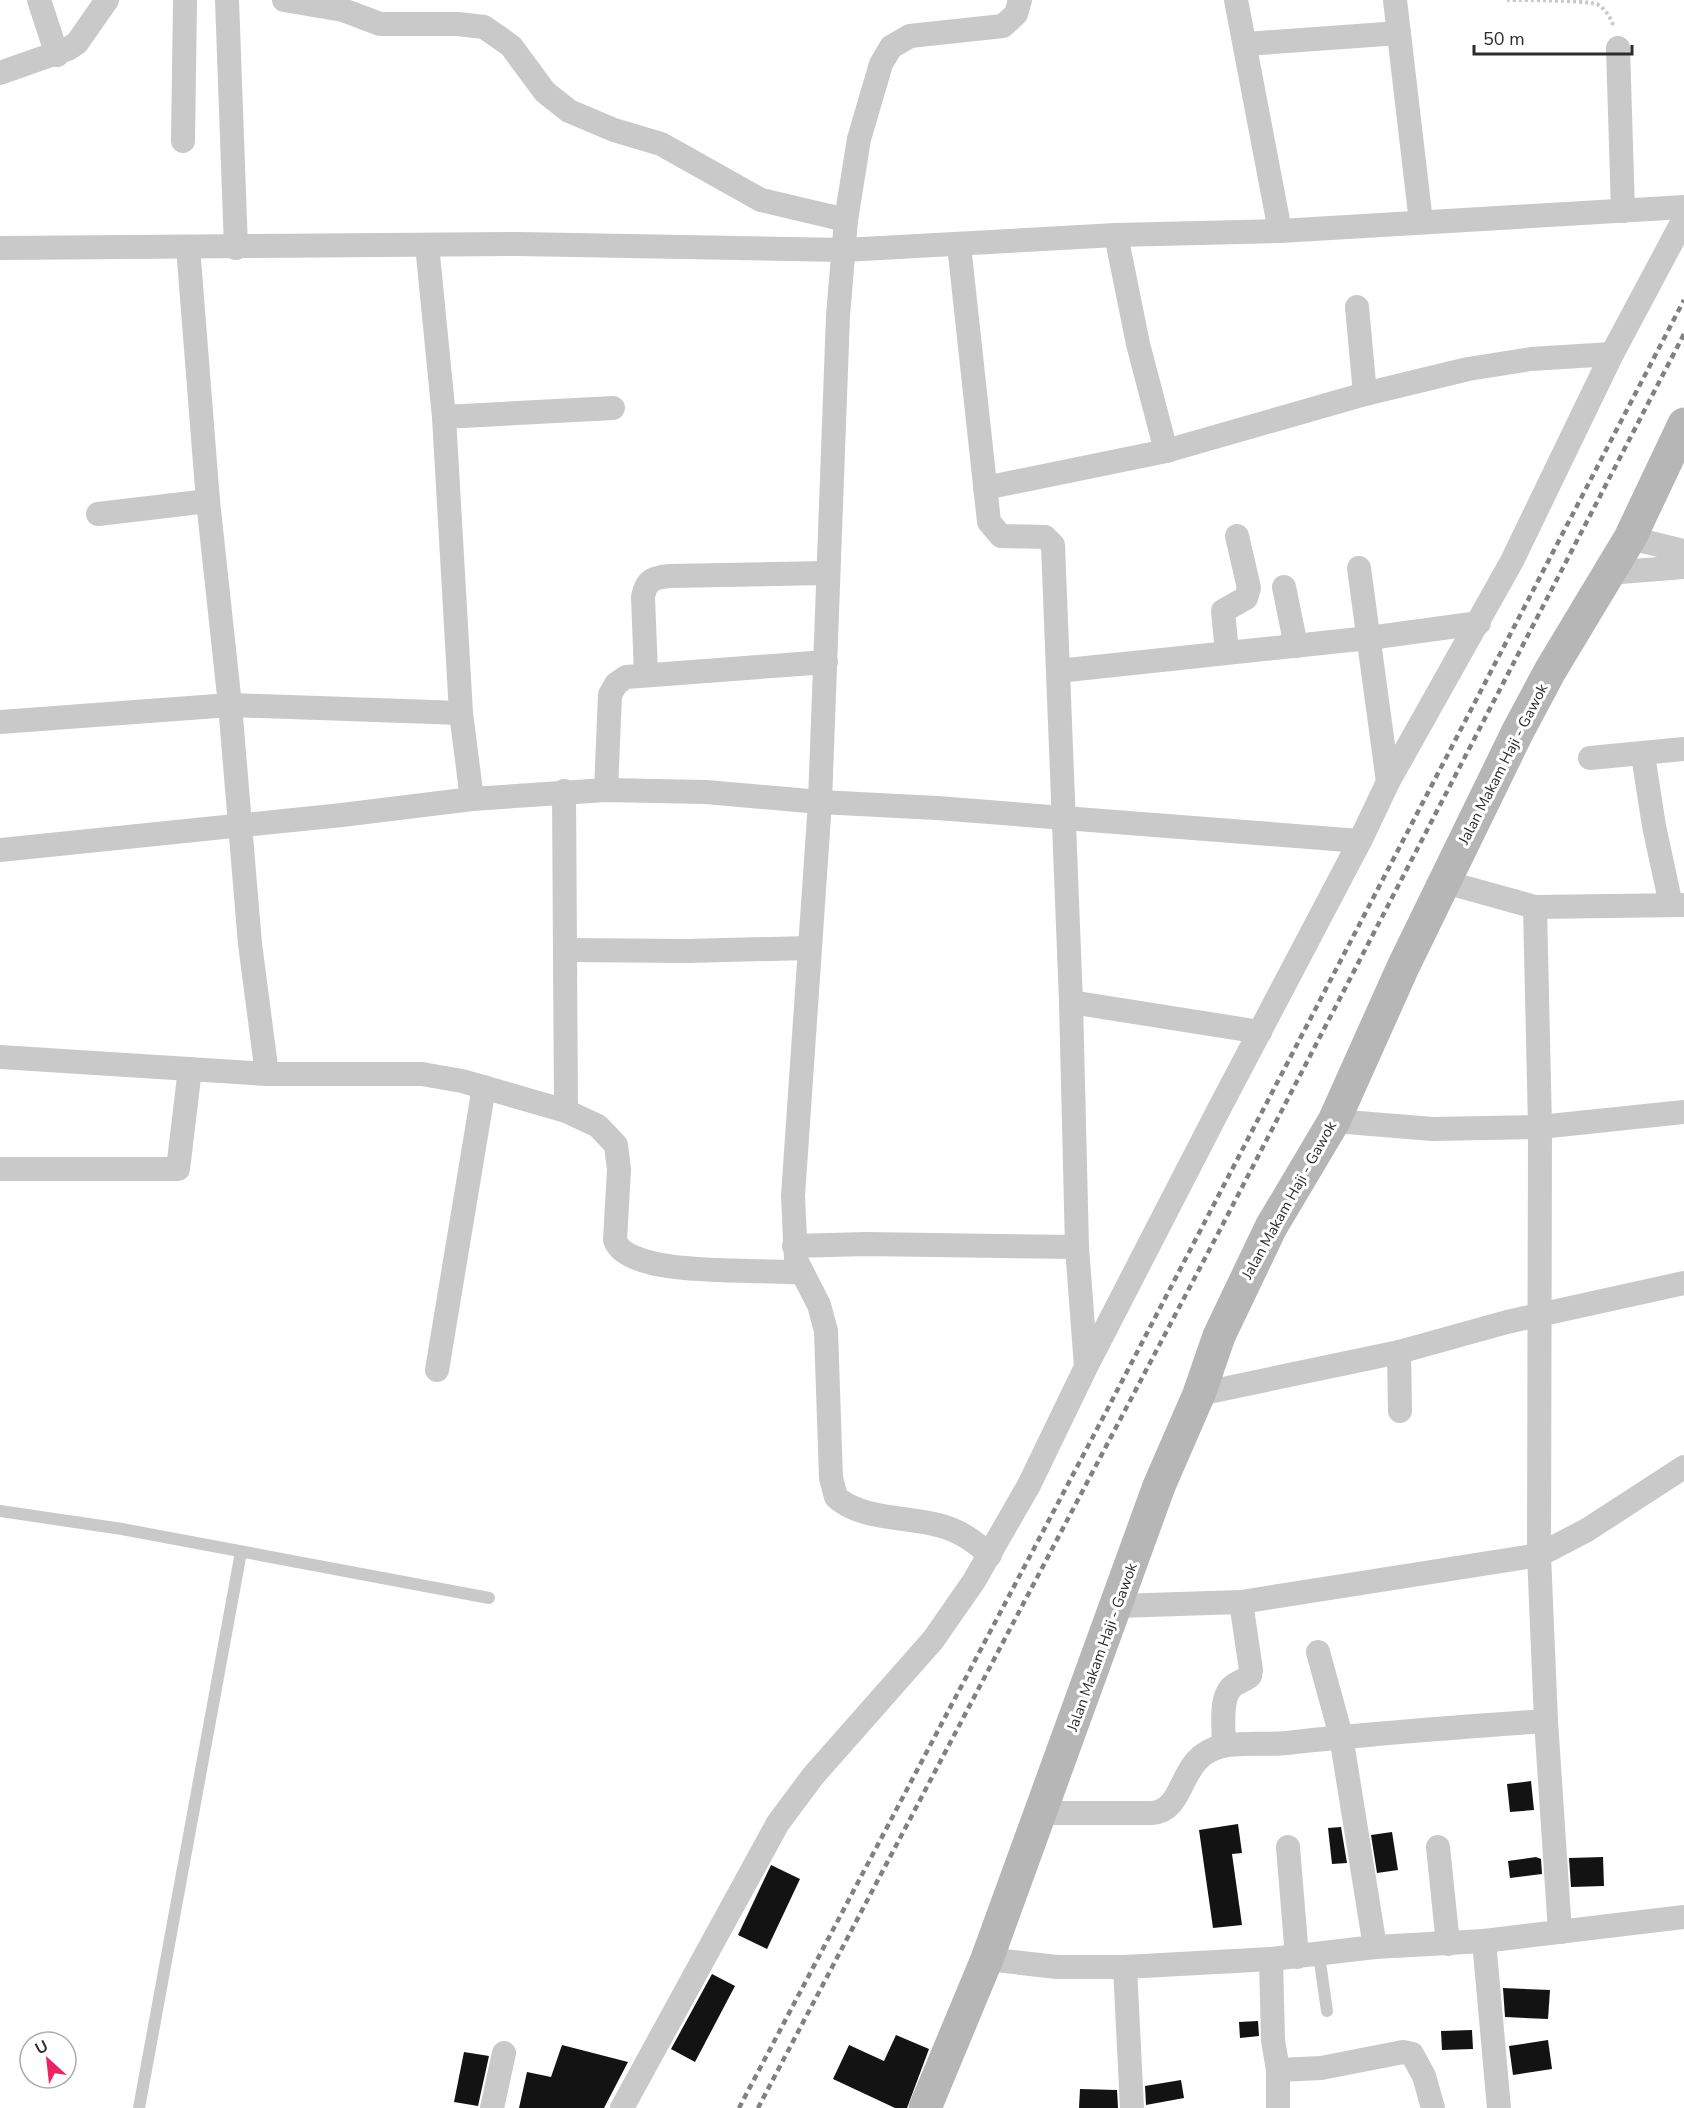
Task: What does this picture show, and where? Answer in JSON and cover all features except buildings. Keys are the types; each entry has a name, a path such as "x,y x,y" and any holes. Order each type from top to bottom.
{"street":[{"path":"39,0 57,55"},
{"path":"0,73 57,55 77,43 107,0"},
{"path":"183,141 185,0"},
{"path":"228,0 236,248"},
{"path":"284,0 343,10 380,24 458,24 484,27 511,46 545,92 569,111 614,130 661,144 761,200 846,220"},
{"path":"990,1555 968,1536 940,1525 857,1510 836,1497 831,1478 826,1331 819,1305 800,1273 794,1246 793,1196 820,802 826,662 826,573 838,316 846,220 860,139 879,71 891,47 910,36 922,33 1003,26 1013,19 1020,0"},
{"path":"1236,0 1280,231"},
{"path":"1395,0 1421,222"},
{"path":"1246,44 1399,33"},
{"path":"1618,48 1623,211"},
{"path":"0,248 427,245 844,250 1116,236 1280,231 1684,207"},
{"path":"622,2108 778,1822 813,1776 933,1640 990,1555 1034,1476 1086,1367 1360,841 1388,782 1479,623 1612,354 1684,219"},
{"path":"1116,236 1138,344 1166,451"},
{"path":"427,245 444,417 461,713 472,799"},
{"path":"959,245 989,522 1001,536 1044,537 1051,541 1071,1002 1077,1247 1086,1367"},
{"path":"188,247 208,501 230,705 250,944 267,1074"},
{"path":"1357,307 1365,393"},
{"path":"985,488 1166,451 1365,393 1468,369 1520,360 1612,354"},
{"path":"444,417 613,408"},
{"name":"Jalan Makam Haji - Gawok","path":"925,2108 987,1959 1159,1486 1200,1394 1219,1336 1271,1227 1334,1121 1445,882 1550,671 1630,538 1684,424"},
{"path":"98,514 208,501"},
{"path":"1227,652 1223,611 1246,598 1249,588 1237,536"},
{"path":"1630,538 1684,551"},
{"path":"1608,573 1684,567"},
{"path":"1359,568 1388,782"},
{"path":"646,674 643,597 645,586 651,579 670,576 826,573"},
{"path":"1284,587 1296,646"},
{"path":"1058,671 1369,638 1479,623"},
{"path":"606,790 612,689 626,676 826,662"},
{"path":"0,722 230,705 461,713"},
{"path":"1590,758 1643,755 1684,749"},
{"path":"1445,882 1535,907 1677,905 1654,826 1643,755"},
{"path":"0,850 472,799 564,791 606,790 706,792 1360,841"},
{"path":"564,791 567,950 566,1111"},
{"path":"1535,907 1540,1127 1539,1555 1545,1721 1560,1932"},
{"path":"567,950 687,951 809,948"},
{"path":"1071,1002 1260,1032"},
{"path":"0,1057 267,1074 422,1074 484,1088 566,1111 598,1126 616,1145 620,1170 615,1240 620,1251 636,1261 692,1269 800,1273"},
{"path":"0,1169 178,1169 190,1068"},
{"path":"436,1370 484,1088"},
{"path":"1334,1121 1433,1129 1540,1127 1684,1112"},
{"path":"794,1246 866,1244 1077,1247"},
{"path":"1200,1394 1399,1352 1538,1316 1684,1283"},
{"path":"1399,1352 1400,1411"},
{"path":"1117,1606 1241,1602 1539,1555 1681,1477"},
{"path":"1224,1745 1225,1701 1228,1692 1234,1685 1250,1676 1251,1670 1241,1602"},
{"path":"1318,1652 1341,1736 1375,1947"},
{"path":"1042,1813 1152,1813 1163,1811 1174,1803 1190,1766 1203,1754 1224,1745 1262,1746 1341,1736 1545,1721"},
{"path":"1288,1847 1308,1956"},
{"path":"1438,1847 1448,1944"},
{"path":"987,1959 1057,1967 1125,1967 1271,1959 1375,1947 1484,1941 1684,1917"},
{"path":"1484,1941 1499,2108"},
{"path":"1271,1959 1273,2040 1278,2070 1278,2108"},
{"path":"1125,1967 1132,2108"},
{"path":"1278,2070 1321,2068 1403,2052 1412,2054 1424,2076 1433,2108"},
{"path":"492,2108 504,2053"}],"lane":[{"path":"0,1511 122,1529 489,1598"},
{"path":"139,2108 241,1552"},
{"path":"1308,1956 1327,2011"}],"path":[{"path":"1507,0 1585,1 1598,4 1613,25 1618,48"}],"railway":[{"path":"739,2108 1107,1410 1684,300"},
{"path":"758,2108 1223,1224 1684,334"}]}
